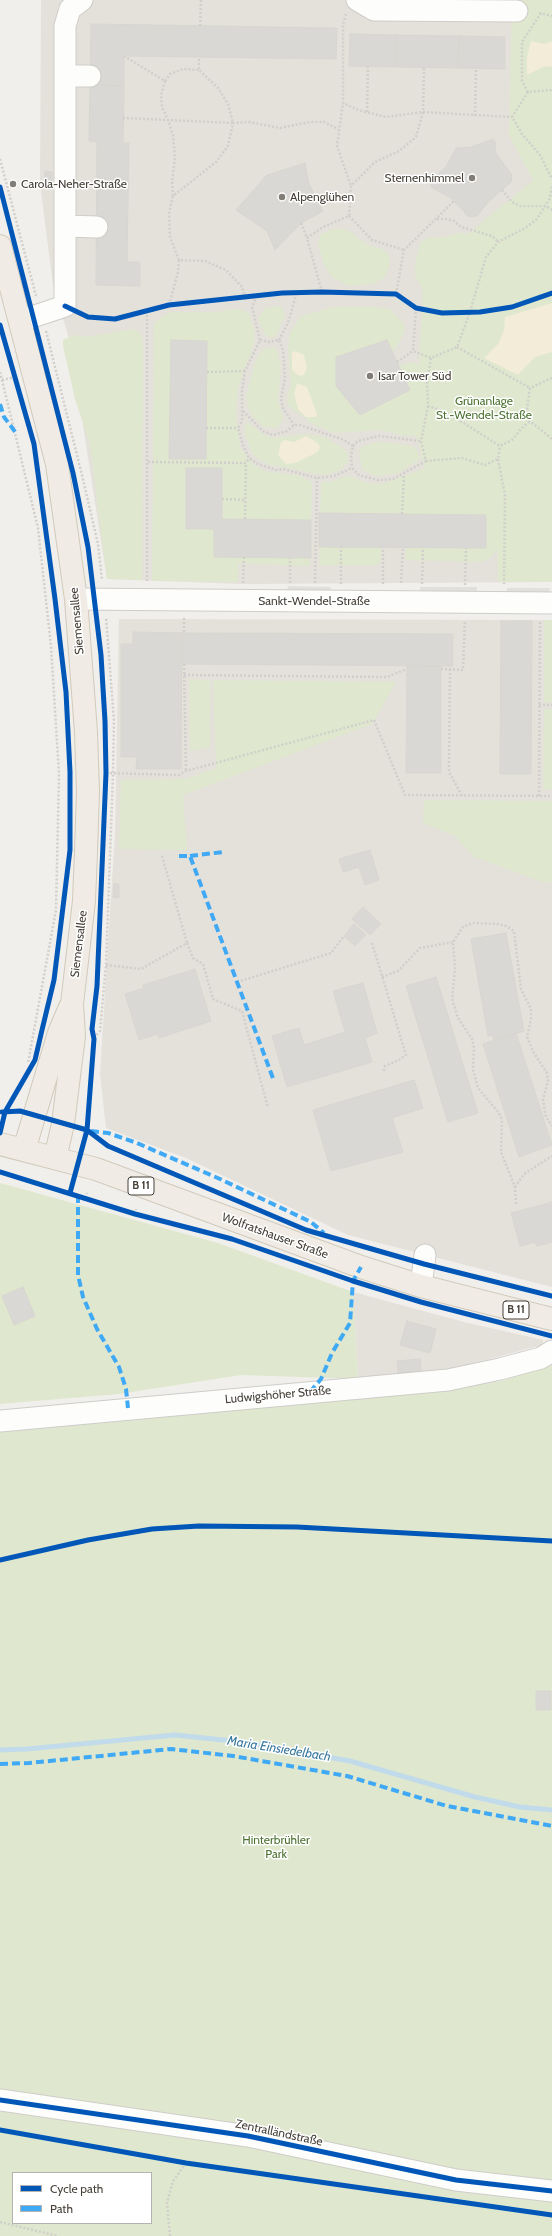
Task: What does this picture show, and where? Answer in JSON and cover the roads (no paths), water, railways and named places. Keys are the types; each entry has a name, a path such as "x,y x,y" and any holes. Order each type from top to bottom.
{"main road":[{"name":"Siemensallee","path":"0,246 57,464 76,599 86,724 88,792 84,901 72,1004 74,1036 63,1124 55,1158"},
{"name":"Siemensallee","path":"24,1150 59,1033 72,1004"},
{"name":"Wolfratshauser Straße","path":"0,1144 96,1169 354,1265 421,1286 552,1319"}],"street":[{"path":"20,322 65,306 65,26 70,9 82,0"},
{"path":"352,6 374,10 517,11"},
{"path":"65,76 90,76"},
{"path":"65,226 97,227"},
{"name":"Sankt-Wendel-Straße","path":"76,599 546,610"},
{"path":"421,1286 425,1255"},
{"name":"Ludwigshöher Straße","path":"0,1422 448,1380 500,1369 541,1358 552,1351"},
{"name":"Zentralländstraße","path":"0,2100 248,2136 456,2180 552,2191"}],"waterway":[{"name":"Maria Einsiedelbach","path":"0,1750 27,1749 175,1735 243,1742 350,1761 475,1797 520,1807 552,1810"}],"place":[{"name":"Sternenhimmel","path":"472,178"},
{"name":"Carola-Neher-Straße","path":"13,184"},
{"name":"Alpenglühen","path":"282,197"},
{"name":"Isar Tower Süd","path":"370,376"}],"park label":[{"name":"Grünanlage St.-Wendel-Straße","path":"484,408"},
{"name":"Hinterbrühler Park","path":"276,1847"}]}
